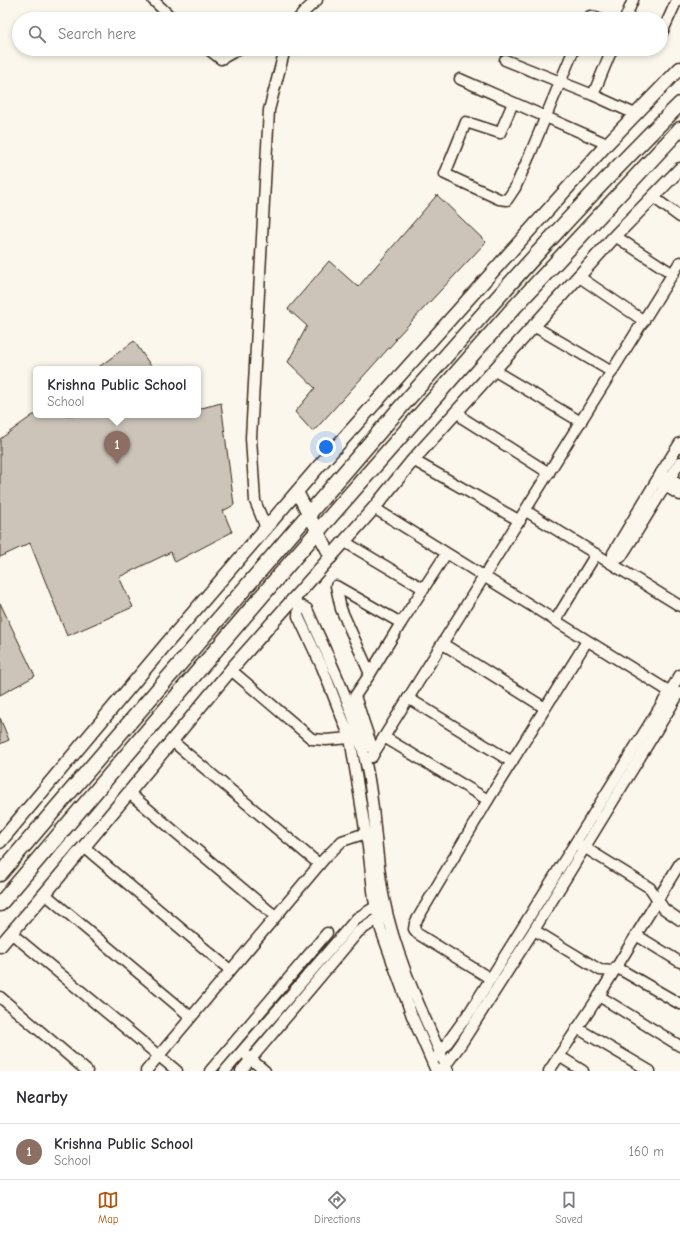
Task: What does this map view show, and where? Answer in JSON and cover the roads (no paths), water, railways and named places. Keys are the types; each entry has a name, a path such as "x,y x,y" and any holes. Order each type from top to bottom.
{"main road":[{"path":"0,874 308,514 496,299 643,140 680,104"},
{"path":"0,904 317,532 509,313 680,129"}],"street":[{"path":"153,0 166,12"},
{"path":"628,12 633,0"},
{"path":"668,20 677,0"},
{"path":"304,12 314,1"},
{"path":"217,56 221,59 226,56"},
{"path":"266,528 255,501 251,438 269,110 283,56"},
{"path":"513,103 500,133 466,122 445,174 499,199 507,200 515,188 571,56"},
{"path":"593,95 609,56"},
{"path":"505,60 593,95 635,114"},
{"path":"0,842 297,492 607,144 680,68"},
{"path":"460,79 607,144"},
{"path":"0,946 231,670 297,601 331,557 374,508 413,460 495,371 534,324 614,236 680,169"},
{"path":"653,197 680,217"},
{"path":"614,236 673,274"},
{"path":"367,764 520,521 680,262"},
{"path":"578,276 644,321"},
{"path":"534,324 612,372"},
{"path":"495,371 581,422"},
{"path":"458,411 464,419 549,474"},
{"path":"612,562 613,553 680,443"},
{"path":"413,460 520,521"},
{"path":"612,562 621,557 680,462"},
{"path":"659,477 668,482 680,485"},
{"path":"668,482 680,495"},
{"path":"297,492 331,557"},
{"path":"374,508 484,578 676,693"},
{"path":"526,511 596,554 612,562 680,606"},
{"path":"345,542 424,589"},
{"path":"374,753 355,696 446,554"},
{"path":"555,621 596,554"},
{"path":"370,674 340,609 336,586 401,622"},
{"path":"297,601 298,616 322,668 350,738 366,833 383,909 416,998 445,1069"},
{"path":"241,1071 358,932 378,918 383,909 367,764 342,686 307,609 297,601"},
{"path":"491,979 418,934 414,929 415,923 488,800 587,641"},
{"path":"443,644 545,708"},
{"path":"231,670 312,739 326,740 350,738"},
{"path":"433,1068 440,1054 472,1010 491,979 581,845 676,693 680,675"},
{"path":"408,698 512,762"},
{"path":"384,736 488,800"},
{"path":"172,741 319,864"},
{"path":"129,793 275,916"},
{"path":"146,1071 319,864 342,841 366,833"},
{"path":"581,845 650,888 664,909 680,920"},
{"path":"445,1069 534,930 581,845"},
{"path":"84,847 230,970"},
{"path":"549,1071 598,996 657,900 677,874 680,863"},
{"path":"45,894 190,1017"},
{"path":"225,1071 356,918 383,909"},
{"path":"378,918 412,1016 433,1068"},
{"path":"534,930 600,970 615,969 680,1004"},
{"path":"11,933 177,1071"},
{"path":"210,1071 327,933"},
{"path":"636,935 680,962"},
{"path":"598,996 680,1046"},
{"path":"0,997 87,1071"},
{"path":"577,1028 650,1071"},
{"path":"241,1052 265,1071"},
{"path":"558,1056 582,1071"}],"place":[{"name":"Krishna Public School","path":"117,464"}]}
